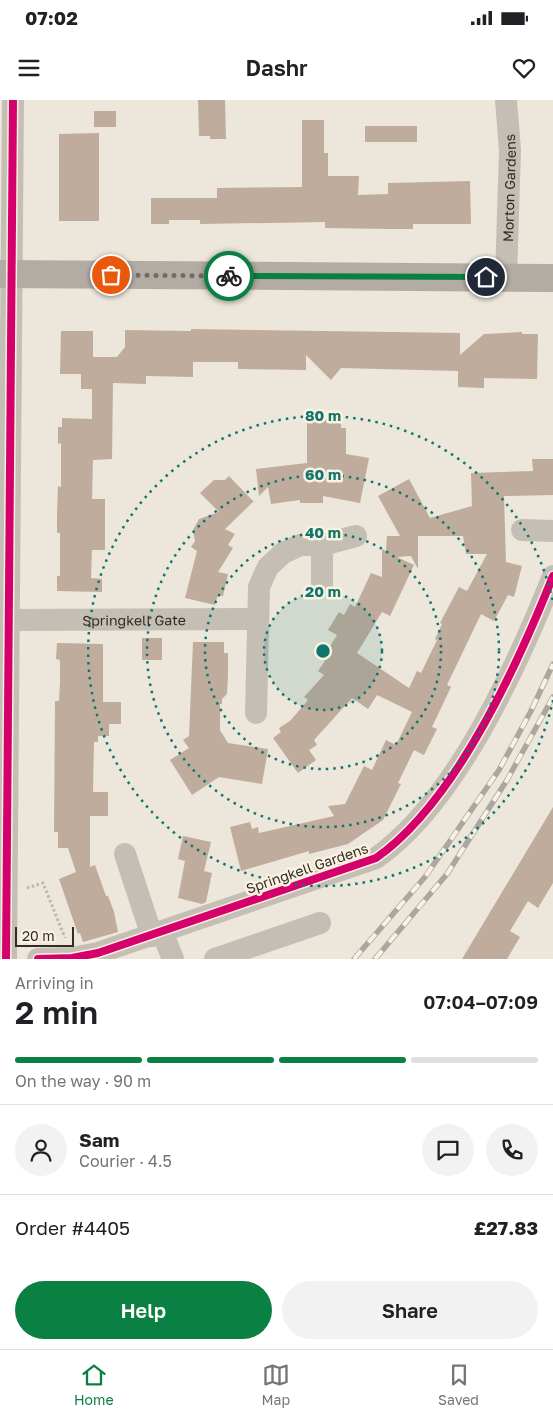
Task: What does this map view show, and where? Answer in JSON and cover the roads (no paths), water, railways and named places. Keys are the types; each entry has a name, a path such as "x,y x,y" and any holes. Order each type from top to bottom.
{"main road":[{"path":"6,274 553,278"}],"street":[{"path":"6,959 5,890 9,620 5,532 6,274 13,100"},
{"name":"Morton Gardens","path":"506,100 510,150 506,277"},
{"path":"522,530 553,530"},
{"path":"256,712 259,587 268,567 283,553 300,545 322,545 356,536"},
{"path":"322,545 322,584"},
{"name":"Springkell Gardens","path":"38,959 72,958 98,953 157,934 376,858 395,844 449,779 476,737 500,692 553,576"},
{"name":"Springkell Gate","path":"9,620 258,619"},
{"path":"125,854 157,934 173,959"},
{"path":"215,959 250,953 320,924"}],"railway":[{"path":"354,959 425,877 499,770 531,711 553,664"},
{"path":"375,959 447,874 507,780 553,697"}]}
